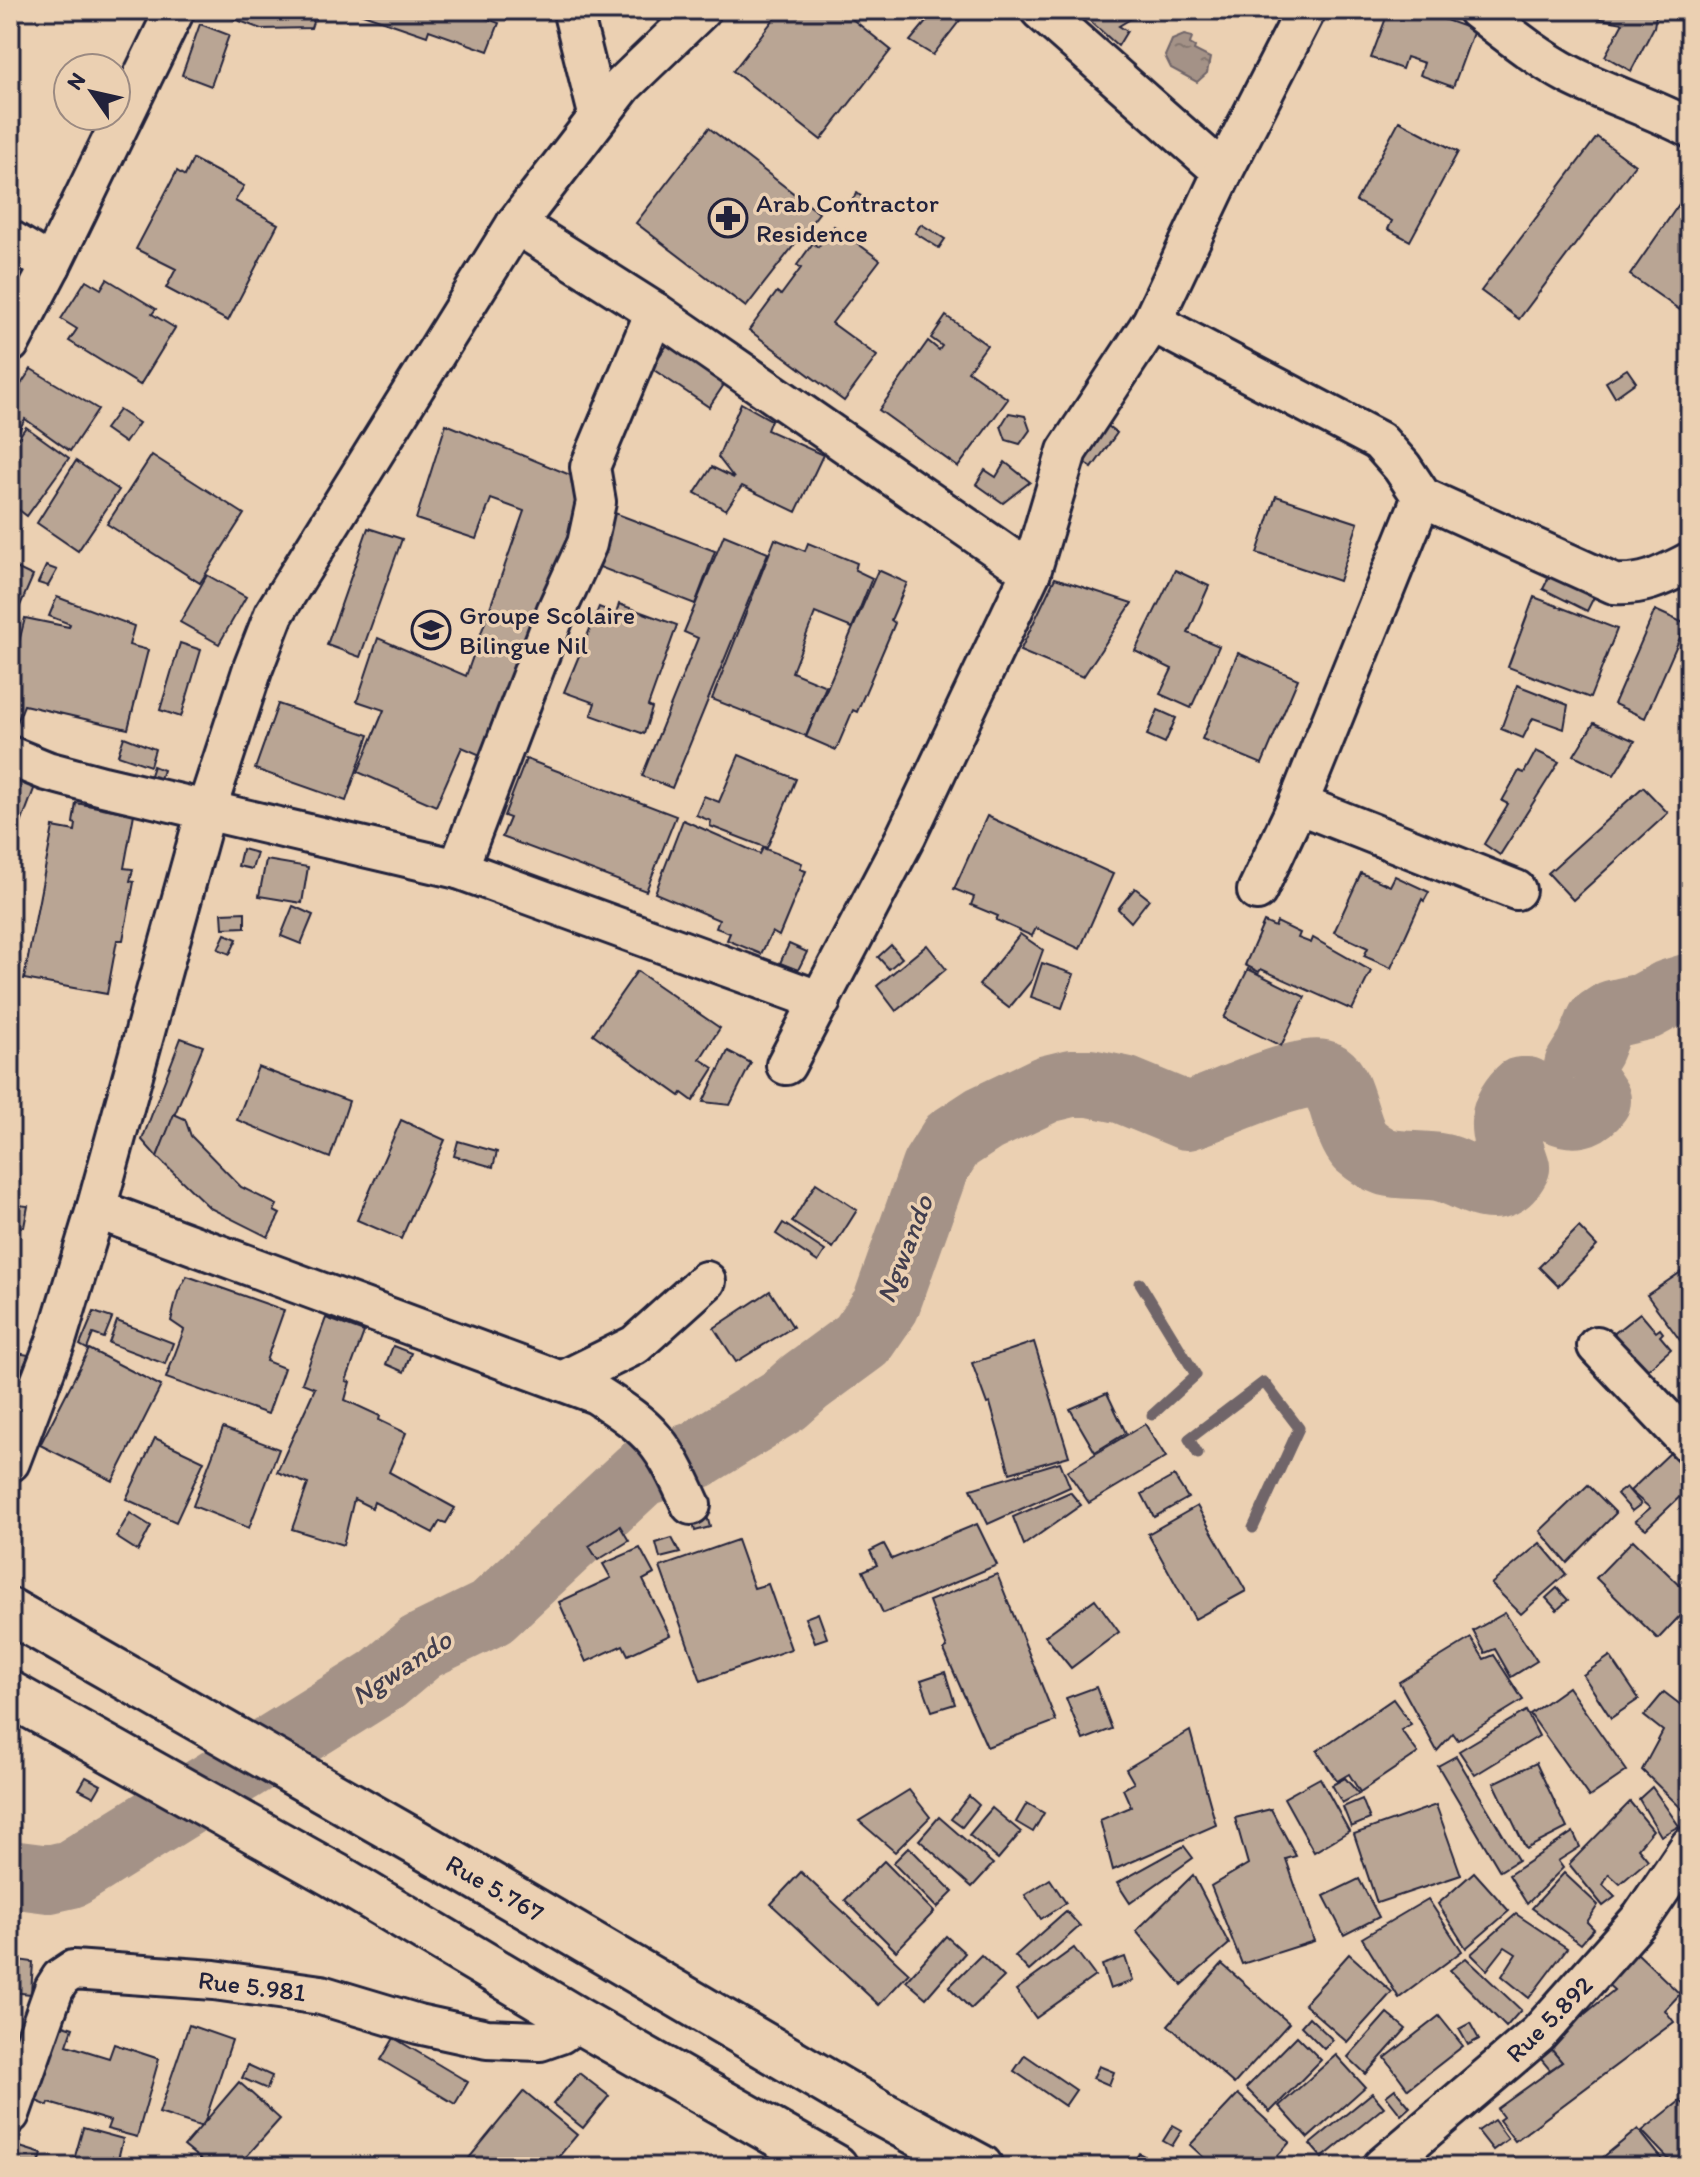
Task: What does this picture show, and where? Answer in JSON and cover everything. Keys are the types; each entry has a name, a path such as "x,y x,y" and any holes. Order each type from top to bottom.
{"highway":[{"name":"Rue 5.767","path":"10,1611 878,2112 980,2167"},
{"path":"10,1694 334,1875 579,2021 835,2167"}],"street":[{"path":"10,343 175,10"},
{"path":"578,10 574,17 598,114"},
{"path":"10,1462 56,1341 96,1209 206,811 274,614 516,224 623,85 701,10"},
{"path":"1040,10 1223,172"},
{"path":"786,1065 906,836 1031,572 1067,451 1152,322 1223,172 1306,10"},
{"path":"1477,10 1570,75 1662,112 1690,128"},
{"path":"516,224 655,312 1031,572"},
{"path":"10,240 51,265"},
{"path":"458,869 556,612 587,544 596,502 590,467 655,312"},
{"path":"1152,322 1379,441 1402,467 1422,497 1614,584 1634,585 1655,580 1690,562"},
{"path":"1257,891 1298,804 1422,497"},
{"path":"10,756 47,771 458,869 821,1001"},
{"path":"1298,804 1516,890"},
{"path":"96,1209 596,1394 634,1419 650,1434 669,1458 691,1505"},
{"path":"562,1381 635,1345 706,1281"},
{"path":"1597,1346 1690,1444"},
{"name":"Rue 5.892","path":"1382,2167 1538,2034 1642,1917 1690,1846"},
{"name":"Rue 5.981","path":"10,2114 54,1989 61,1978 73,1970 214,1980 321,1995 418,2024 487,2039 540,2041 560,2034 579,2021"}],"water":[{"path":"1184,35 1192,37 1190,44 1195,47 1194,50 1210,58 1207,73 1197,82 1171,68 1165,56 1172,40"}],"building":[{"path":"219,10 317,10 311,28 261,29 218,13"},
{"path":"351,10 463,10 499,23 488,51 429,30 427,36"},
{"path":"781,10 841,10 891,50 821,140 733,71"},
{"path":"936,10 956,10 964,15 933,55 910,41"},
{"path":"1092,10 1142,12 1119,26 1127,31 1118,46 1088,19"},
{"path":"1389,10 1418,10 1474,30 1453,87 1420,75 1424,63 1406,57 1402,69 1371,58"},
{"path":"1553,10 1657,10 1654,27 1631,71 1605,56 1623,23"},
{"path":"200,24 229,35 211,86 182,75"},
{"path":"1399,121 1458,152 1410,241 1388,229 1392,221 1356,201"},
{"name":"Arab Contractor Residence","path":"709,128 819,213 746,307 636,223"},
{"path":"1597,137 1635,165 1519,319 1481,291"},
{"path":"193,159 244,186 235,201 278,224 228,321 166,288 176,269 136,249 177,171 185,176"},
{"path":"1690,192 1690,317 1630,275"},
{"path":"857,193 868,202 859,214 848,206"},
{"path":"921,224 945,239 939,248 915,233"},
{"path":"834,226 880,260 832,323 877,356 844,401 749,330 777,292 781,295 801,268 797,265 813,243 818,247"},
{"path":"107,279 156,309 152,314 175,328 140,385 69,341 77,329 61,319 86,280 101,289"},
{"path":"946,316 987,345 968,371 1008,399 958,467 879,410 928,341 939,350 942,346 931,338"},
{"path":"670,341 727,380 709,407 651,368"},
{"path":"31,369 98,409 70,451 25,419 19,430 10,424 10,401"},
{"path":"1627,369 1636,382 1615,397 1606,382"},
{"path":"741,403 771,420 767,430 823,455 796,512 742,486 726,510 695,493 712,467 734,478 718,457"},
{"path":"119,410 139,423 125,443 105,429"},
{"path":"1009,413 1025,416 1030,430 1020,444 1006,440 1001,426"},
{"path":"1100,420 1117,433 1092,468 1074,455"},
{"path":"446,424 580,479 590,518 485,757 462,747 436,806 358,772 384,710 357,701 378,638 466,676 524,511 491,499 476,539 416,519"},
{"path":"26,427 69,458 27,516 10,503 10,449"},
{"path":"152,455 244,514 200,583 107,524"},
{"path":"76,461 119,490 78,551 37,523"},
{"path":"1005,462 1030,482 1003,503 976,484 985,470 996,477"},
{"path":"1276,496 1358,523 1339,581 1257,553"},
{"path":"604,509 715,551 695,604 584,561"},
{"path":"368,528 402,539 360,657 327,645"},
{"path":"724,535 768,553 672,788 642,776 698,638 684,632"},
{"path":"775,539 805,551 808,543 857,563 855,570 872,578 852,628 815,613 792,672 826,686 806,736 712,699"},
{"path":"1557,561 1601,583 1587,611 1543,589"},
{"path":"10,565 33,576 16,615 10,613"},
{"path":"46,566 57,570 48,586 38,583"},
{"path":"878,570 907,583 891,620 895,623 857,712 853,710 836,750 806,737"},
{"path":"1175,570 1209,586 1188,633 1219,646 1191,708 1160,694 1172,669 1135,651"},
{"path":"207,575 246,597 219,644 180,622"},
{"path":"1055,578 1132,603 1083,677 1020,651"},
{"path":"57,597 134,626 129,645 148,650 128,729 24,705 13,732 10,731 10,677 25,618 69,627 70,624 49,616"},
{"path":"1534,597 1617,629 1590,698 1508,667"},
{"path":"619,604 677,625 648,706 652,708 644,734 591,715 595,703 564,692 599,607 616,614"},
{"path":"1655,610 1686,624 1645,718 1614,704"},
{"path":"180,643 201,650 181,717 160,710"},
{"path":"1238,653 1298,679 1262,764 1202,739"},
{"path":"1517,685 1568,705 1564,729 1533,718 1523,738 1501,729"},
{"path":"278,704 369,735 346,801 255,769"},
{"path":"1158,710 1176,718 1165,743 1147,735"},
{"path":"1594,723 1635,741 1614,775 1574,755"},
{"path":"124,737 155,749 150,766 118,755"},
{"path":"1536,751 1559,762 1500,855 1484,844 1508,804 1502,801 1519,771 1524,773"},
{"path":"739,755 796,779 767,848 710,826 711,821 696,815 704,796 719,802"},
{"path":"526,759 676,816 646,891 502,837 510,818 504,816"},
{"path":"153,766 163,770 158,785 148,781"},
{"path":"10,771 37,781 10,853"},
{"path":"1643,787 1668,813 1573,900 1548,873"},
{"path":"76,803 134,814 124,868 133,869 130,881 134,882 123,940 117,940 107,994 24,979 53,827 75,831"},
{"path":"987,816 1113,874 1080,949 1036,928 1032,936 996,920 998,916 971,905 974,897 954,889"},
{"path":"683,820 760,854 763,848 802,863 800,869 806,871 779,936 772,932 761,954 727,940 730,933 716,928 719,920 655,893"},
{"path":"242,849 257,853 252,869 238,866"},
{"path":"266,860 308,867 302,903 259,896"},
{"path":"1361,873 1390,886 1395,876 1429,892 1424,901 1422,899 1391,968 1364,956 1368,948 1334,932"},
{"path":"1135,888 1149,899 1131,922 1118,909"},
{"path":"293,906 313,915 301,944 281,936"},
{"path":"245,912 245,927 223,928 222,913"},
{"path":"1264,922 1275,927 1277,922 1300,933 1298,938 1311,943 1313,938 1371,971 1352,1010 1261,969 1259,972 1245,965"},
{"path":"225,934 237,939 230,954 218,949"},
{"path":"1020,934 1043,950 1032,980 1009,1008 979,985"},
{"path":"789,944 807,952 798,970 780,963"},
{"path":"891,945 902,958 889,969 878,957"},
{"path":"927,945 946,969 896,1011 877,986"},
{"path":"1042,963 1074,974 1062,1008 1031,997"},
{"path":"1248,969 1305,997 1281,1046 1224,1018"},
{"path":"637,971 720,1028 700,1059 714,1068 693,1101 682,1093 680,1096 593,1034"},
{"path":"181,1038 203,1046 157,1157 142,1140"},
{"path":"728,1051 751,1063 730,1105 703,1102"},
{"path":"258,1067 349,1101 330,1158 237,1120"},
{"path":"174,1114 185,1119 191,1136 241,1187 277,1205 274,1211 280,1214 268,1237 210,1208 157,1157"},
{"path":"401,1120 445,1140 401,1239 357,1220"},
{"path":"458,1141 497,1152 493,1167 454,1156"},
{"path":"816,1183 857,1210 833,1248 792,1222"},
{"path":"10,1204 28,1206 24,1227 10,1225"},
{"path":"783,1223 825,1251 818,1262 776,1234"},
{"path":"1579,1227 1597,1246 1558,1286 1539,1267"},
{"path":"1690,1266 1690,1338 1682,1343 1647,1295"},
{"path":"187,1276 284,1310 266,1361 284,1368 268,1414 166,1378 184,1330 171,1321 178,1292"},
{"path":"770,1291 793,1327 736,1362 714,1328"},
{"path":"94,1312 112,1318 104,1338 93,1334 87,1349 80,1345"},
{"path":"1640,1313 1656,1332 1660,1329 1663,1333 1660,1336 1671,1349 1643,1374 1611,1336"},
{"path":"326,1318 364,1332 346,1381 350,1382 345,1400 380,1416 379,1420 406,1433 389,1472 455,1508 446,1523 440,1521 433,1533 374,1502 372,1508 354,1499 343,1545 292,1529 308,1484 277,1472 315,1388 302,1383"},
{"path":"117,1321 173,1343 165,1364 109,1343"},
{"path":"1034,1342 1069,1456 1010,1473 990,1403 987,1404 972,1363"},
{"path":"393,1346 411,1353 404,1372 386,1364"},
{"path":"89,1349 161,1386 113,1481 40,1445"},
{"path":"10,1352 29,1355 10,1395"},
{"path":"1107,1393 1126,1433 1095,1452 1070,1409"},
{"path":"1145,1424 1166,1457 1089,1503 1067,1471"},
{"path":"223,1428 279,1449 249,1528 193,1506"},
{"path":"155,1438 204,1461 176,1522 126,1499"},
{"path":"1672,1451 1690,1470 1690,1487 1646,1529 1635,1521 1650,1508 1630,1491"},
{"path":"1060,1462 1070,1487 988,1524 971,1489"},
{"path":"1174,1476 1188,1498 1154,1517 1142,1494"},
{"path":"1588,1485 1616,1513 1567,1563 1540,1531"},
{"path":"1626,1487 1641,1504 1632,1511 1617,1494"},
{"path":"1070,1492 1081,1505 1024,1545 1013,1517"},
{"path":"1197,1506 1246,1591 1195,1619 1148,1534"},
{"path":"130,1513 151,1526 138,1551 116,1537"},
{"path":"707,1516 710,1527 695,1531 692,1520"},
{"path":"977,1524 997,1565 883,1613 863,1571 877,1565 870,1551 884,1544 892,1559"},
{"path":"620,1526 629,1541 598,1560 589,1546"},
{"path":"672,1538 680,1553 660,1558 656,1543"},
{"path":"737,1540 754,1588 768,1584 791,1649 701,1681 660,1567"},
{"path":"1633,1540 1690,1595 1690,1605 1658,1639 1596,1578"},
{"path":"1540,1543 1566,1574 1521,1614 1491,1584"},
{"path":"640,1548 654,1574 643,1580 670,1635 628,1655 623,1645 586,1662 559,1602 611,1578 603,1564"},
{"path":"997,1574 1056,1721 987,1747 944,1650 947,1648 929,1601"},
{"path":"1557,1588 1568,1600 1557,1610 1546,1598"},
{"path":"1095,1599 1119,1632 1071,1668 1045,1636"},
{"path":"818,1613 827,1638 815,1642 805,1618"},
{"path":"1505,1613 1537,1661 1511,1677 1495,1649 1485,1653 1473,1631"},
{"path":"1471,1638 1484,1659 1494,1655 1523,1700 1458,1740 1453,1733 1437,1751 1399,1682"},
{"path":"1610,1656 1639,1699 1611,1718 1583,1675"},
{"path":"945,1672 955,1704 932,1711 921,1680"},
{"path":"1096,1687 1112,1729 1083,1740 1066,1698"},
{"path":"1568,1687 1627,1771 1589,1797 1530,1714"},
{"path":"1664,1692 1690,1712 1690,1804 1685,1812 1642,1770 1663,1731 1644,1716"},
{"path":"1393,1699 1411,1724 1401,1730 1418,1753 1360,1792 1349,1774 1337,1781 1317,1751"},
{"path":"1526,1711 1539,1736 1475,1775 1459,1751"},
{"path":"1190,1731 1216,1825 1113,1870 1100,1820 1131,1807 1123,1789 1134,1783 1126,1769"},
{"path":"1456,1756 1518,1860 1500,1871 1438,1766"},
{"path":"1536,1763 1567,1828 1526,1849 1494,1783"},
{"path":"86,1777 101,1785 94,1797 79,1789"},
{"path":"1320,1778 1349,1831 1314,1852 1284,1798"},
{"path":"1345,1778 1359,1794 1342,1803 1332,1785"},
{"path":"1652,1787 1679,1826 1661,1836 1639,1799"},
{"path":"909,1790 930,1817 895,1852 859,1821"},
{"path":"969,1796 979,1805 962,1827 951,1819"},
{"path":"1362,1799 1370,1819 1351,1827 1343,1807"},
{"path":"1630,1802 1653,1830 1638,1848 1648,1860 1620,1884 1609,1874 1603,1885 1615,1897 1603,1906 1569,1864"},
{"path":"1027,1803 1044,1813 1033,1832 1016,1822"},
{"path":"1436,1805 1461,1875 1377,1903 1354,1834"},
{"path":"992,1808 1021,1832 998,1859 969,1835"},
{"path":"1271,1809 1296,1856 1286,1859 1314,1941 1242,1964 1211,1886 1248,1864 1235,1818"},
{"path":"939,1817 993,1864 972,1887 919,1840"},
{"path":"1573,1832 1580,1847 1558,1861 1563,1868 1527,1904 1509,1875"},
{"path":"1184,1846 1193,1858 1130,1903 1117,1883"},
{"path":"909,1847 953,1892 937,1908 893,1863"},
{"path":"884,1861 934,1912 896,1951 845,1900"},
{"path":"801,1872 909,1973 879,2005 771,1904"},
{"path":"1474,1872 1509,1911 1466,1948 1438,1904"},
{"path":"1564,1873 1598,1905 1587,1922 1594,1929 1581,1944 1532,1908"},
{"path":"1193,1875 1229,1944 1182,1985 1136,1931"},
{"path":"1050,1879 1066,1903 1041,1919 1025,1895"},
{"path":"1359,1879 1379,1917 1344,1935 1324,1896"},
{"path":"1428,1899 1462,1951 1399,1998 1362,1938"},
{"path":"1066,1911 1080,1926 1029,1971 1015,1956"},
{"path":"1516,1914 1567,1948 1529,1998 1502,1976 1516,1954 1505,1947 1487,1970 1471,1954"},
{"path":"946,1936 965,1953 926,1998 906,1981"},
{"path":"1074,1948 1095,1976 1036,2018 1016,1990"},
{"path":"1636,1952 1680,1994 1665,2010 1674,2022 1515,2141 1499,2120 1503,2117 1497,2109 1562,2062 1547,2045 1614,1990 1606,1983"},
{"path":"1349,1954 1392,1992 1347,2042 1304,2004"},
{"path":"981,1955 1004,1977 971,2009 949,1987"},
{"path":"1125,1957 1133,1981 1110,1989 1102,1965"},
{"path":"1466,1958 1521,2010 1506,2027 1450,1970"},
{"path":"10,1959 33,1962 31,1994 10,1992"},
{"path":"1222,1964 1289,2023 1234,2084 1168,2025"},
{"path":"1387,2013 1406,2029 1366,2074 1348,2057"},
{"path":"1439,2016 1463,2046 1408,2089 1385,2058"},
{"path":"1309,2017 1333,2040 1324,2049 1301,2026"},
{"path":"45,2019 73,2028 67,2045 109,2058 114,2044 159,2059 137,2137 107,2129 110,2121 49,2103 48,2106 22,2095"},
{"path":"1470,2023 1479,2039 1468,2045 1459,2029"},
{"path":"189,2025 232,2040 203,2127 159,2113"},
{"path":"1297,2036 1321,2060 1270,2112 1246,2088"},
{"path":"394,2038 468,2082 455,2104 381,2060"},
{"path":"1551,2049 1562,2062 1550,2070 1540,2058"},
{"path":"1025,2055 1076,2090 1065,2106 1014,2071"},
{"path":"1336,2055 1365,2087 1308,2138 1279,2106"},
{"path":"248,2065 272,2076 267,2089 242,2078"},
{"path":"1099,2066 1114,2072 1109,2085 1093,2078"},
{"path":"579,2073 609,2096 583,2128 553,2104"},
{"path":"239,2082 280,2119 237,2167 210,2167 184,2146"},
{"path":"1395,2089 1410,2107 1401,2115 1386,2096"},
{"path":"524,2091 577,2135 550,2167 480,2167 469,2158"},
{"path":"1372,2093 1384,2107 1322,2158 1310,2144"},
{"path":"1238,2094 1290,2142 1272,2162 1278,2167 1214,2167 1190,2145"},
{"path":"1680,2101 1690,2109 1690,2167 1676,2167 1642,2131"},
{"path":"1494,2120 1508,2139 1493,2150 1478,2131"},
{"path":"1173,2125 1182,2130 1172,2146 1163,2141"},
{"path":"83,2128 123,2139 116,2167 72,2167"},
{"path":"1638,2129 1667,2165 1665,2167 1591,2167"},
{"path":"20,2147 42,2154 38,2167 13,2167"},
{"path":"1139,2153 1163,2167 1131,2167"}],"waterway":[{"name":"Ngwando","path":"10,1874 49,1879 71,1874 382,1680 421,1647 491,1613 641,1473 696,1455 785,1400 862,1340 886,1305 935,1167 952,1140 984,1119 1047,1089 1072,1083 1090,1083 1124,1090 1187,1116 1280,1081 1315,1073 1326,1075 1331,1080 1355,1139 1376,1157 1386,1162 1440,1167 1479,1183 1499,1184 1516,1167 1506,1136 1505,1119 1521,1091 1527,1091 1563,1112 1581,1113 1589,1109 1597,1100 1578,1072 1578,1066 1600,1022 1612,1014 1646,1006 1670,993 1690,987"},
{"path":"1140,1283 1196,1375 1152,1415"},
{"path":"1198,1454 1189,1439 1264,1382 1299,1428 1253,1528"}],"place":[{"name":"Arab Contractor Residence","path":"728,218"},
{"name":"Groupe Scolaire Bilingue Nil","path":"431,630"}]}
